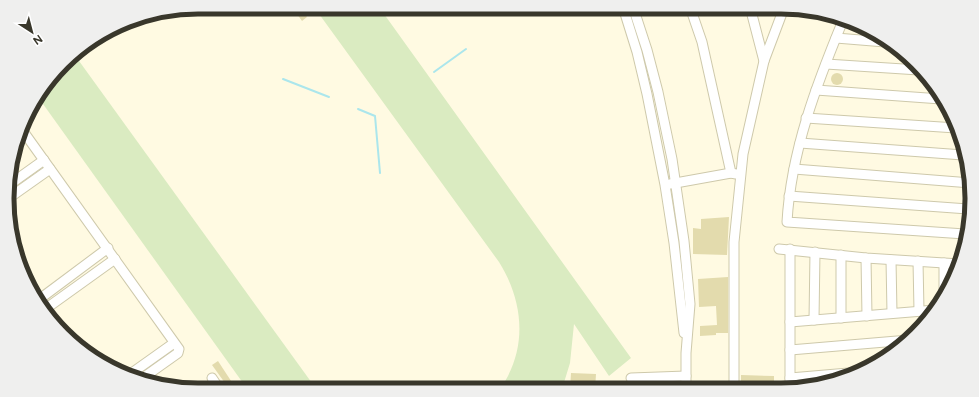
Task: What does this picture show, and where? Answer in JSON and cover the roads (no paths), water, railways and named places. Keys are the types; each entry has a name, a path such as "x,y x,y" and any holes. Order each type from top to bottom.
{"street":[{"path":"625,14 638,52 665,185 674,243 686,353"},
{"path":"635,14 658,92 672,159 684,241 690,304 686,353 686,383"},
{"path":"692,14 702,42 731,173"},
{"path":"752,14 764,61"},
{"path":"734,383 734,242 743,154 764,61 782,14"},
{"path":"841,25 806,118 789,196 787,222 961,234"},
{"path":"836,38 877,41"},
{"path":"826,64 912,70"},
{"path":"816,90 936,99"},
{"path":"806,118 951,128"},
{"path":"26,135 179,349 178,353 146,375"},
{"path":"800,143 960,155"},
{"path":"15,181 44,160"},
{"path":"14,195 50,169"},
{"path":"794,170 964,183"},
{"path":"665,185 731,173 741,174"},
{"path":"789,196 965,209"},
{"path":"43,297 108,248"},
{"path":"780,248 866,258 953,264"},
{"path":"790,249 790,383"},
{"path":"814,320 815,252"},
{"path":"841,255 841,318"},
{"path":"866,258 867,316"},
{"path":"49,307 115,259"},
{"path":"892,260 892,314"},
{"path":"918,261 919,311"},
{"path":"944,263 944,284"},
{"path":"790,322 927,310"},
{"path":"790,350 898,341"},
{"path":"134,371 174,343"},
{"path":"790,378 837,374"},
{"path":"631,378 686,376"},
{"path":"212,378 215,383"}],"waterway":[{"path":"434,72 466,49"},
{"path":"283,79 329,97"},
{"path":"358,109 375,116 380,173"}]}
